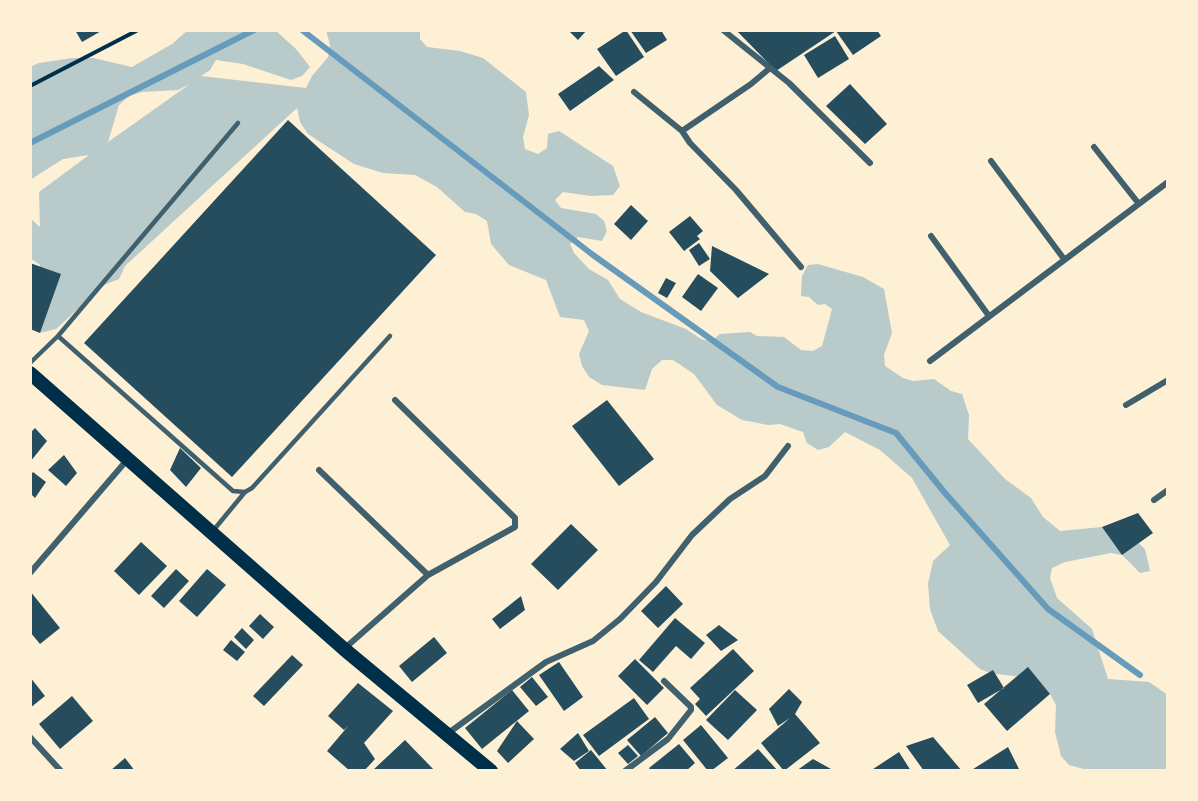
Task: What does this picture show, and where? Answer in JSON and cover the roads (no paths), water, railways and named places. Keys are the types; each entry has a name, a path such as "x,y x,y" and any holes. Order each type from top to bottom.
{"main road":[{"path":"30,373 344,649 447,734 483,769"}],"street":[{"path":"723,30 798,91 870,163"},
{"path":"682,131 751,84 770,68"},
{"path":"634,92 682,131 690,143 736,190 801,267"},
{"path":"1094,147 1138,204"},
{"path":"991,161 1064,259"},
{"path":"930,361 1168,182"},
{"path":"931,236 989,316"},
{"path":"1126,405 1168,380"},
{"path":"344,649 428,575 515,527 515,518 394,400"},
{"path":"447,734 546,662 592,641 620,619 656,582 692,535 730,499 765,476 788,446"},
{"path":"30,573 127,460"},
{"path":"319,471 428,575"},
{"path":"1154,500 1168,490"},
{"path":"625,771 668,739 692,710 664,681"},
{"path":"30,737 59,768 51,771"}],"lane":[{"path":"30,363 58,336 238,123"},
{"path":"58,336 233,491 245,492"},
{"path":"211,533 245,492 252,488 390,336"}],"waterway":[{"path":"30,143 254,30"},
{"path":"302,30 593,255 778,387 896,433 945,493 1048,609 1140,675"}]}
